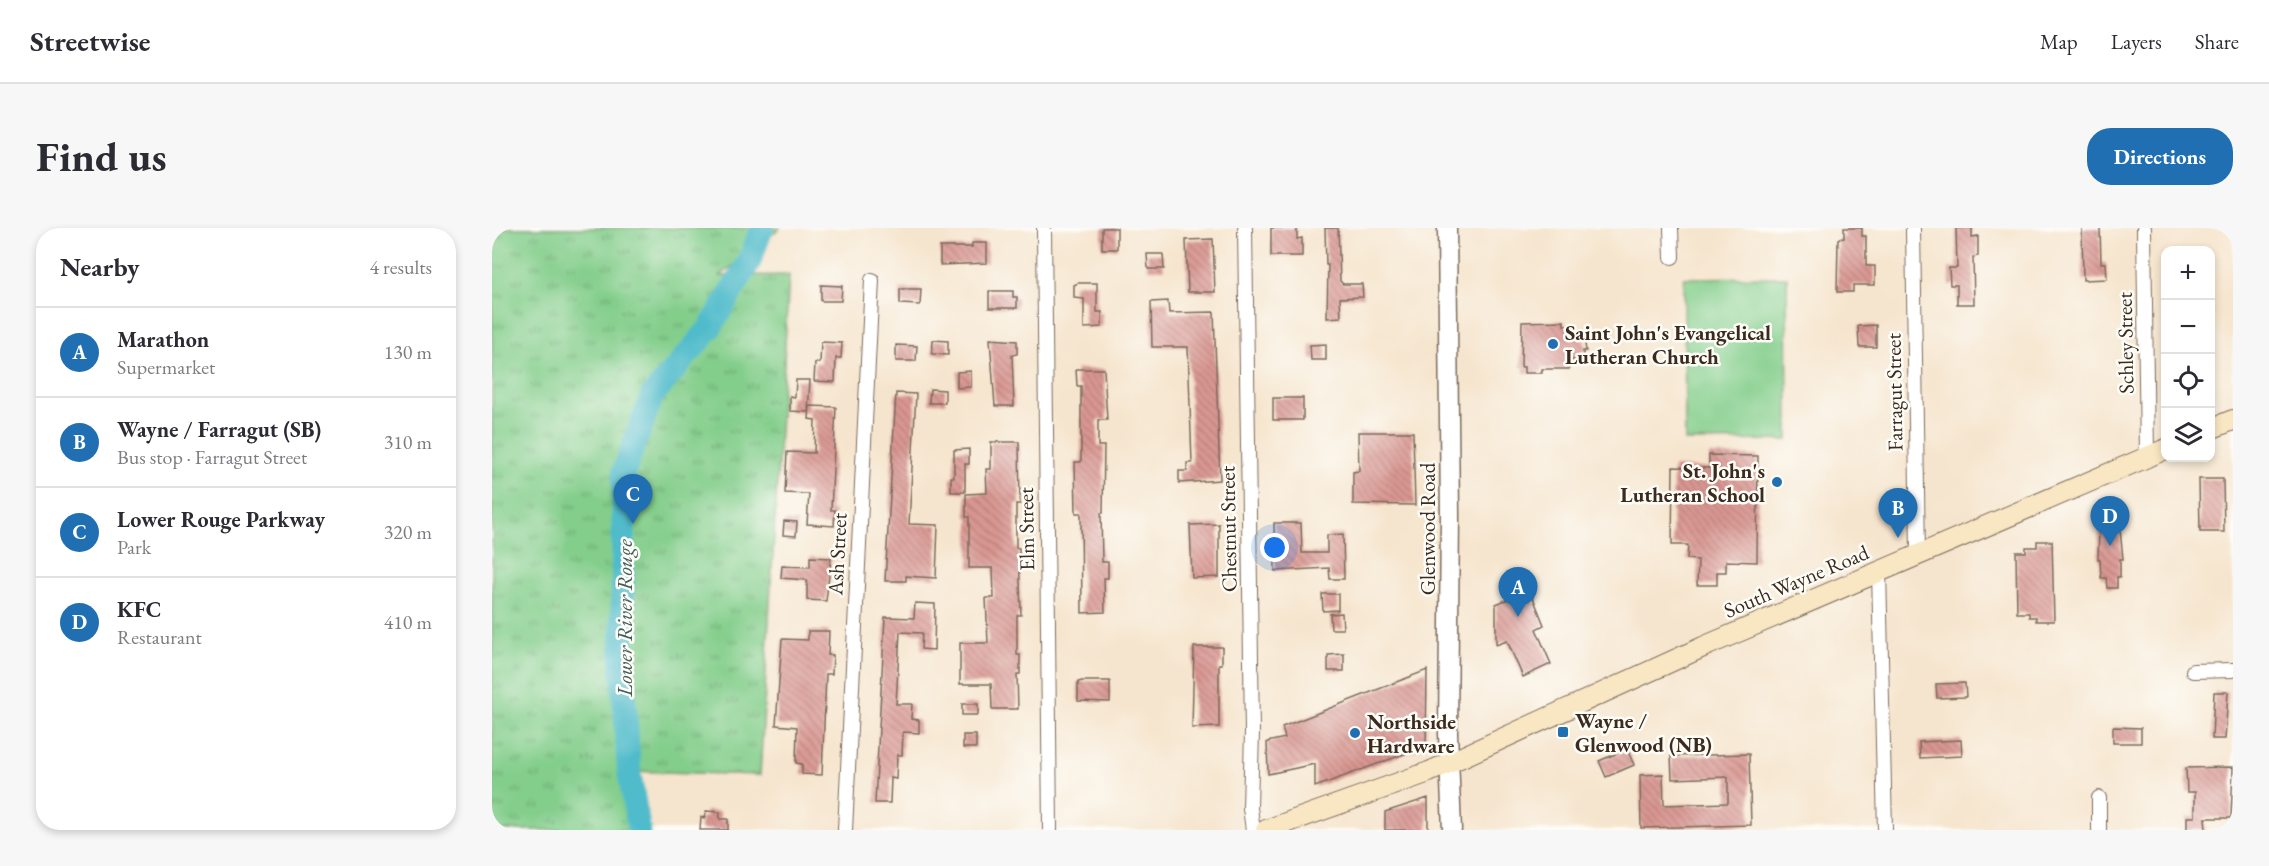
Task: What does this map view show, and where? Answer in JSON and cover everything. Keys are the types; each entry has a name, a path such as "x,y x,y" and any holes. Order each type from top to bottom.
{"main road":[{"path":"2215,427 2233,420"},
{"name":"South Wayne Road","path":"1266,830 1449,764 1703,647 2156,453"}],"street":[{"name":"Elm Street","path":"1044,228 1050,830"},
{"name":"Chestnut Street","path":"1245,228 1252,732 1250,808 1253,830"},
{"name":"Glenwood Road","path":"1447,228 1449,764 1452,830"},
{"path":"1671,228 1672,257"},
{"name":"Farragut Street","path":"1913,228 1918,555"},
{"name":"Schley Street","path":"2144,228 2156,453"},
{"name":"Ash Street","path":"845,830 872,280"},
{"path":"1879,571 1885,830"},
{"path":"2193,670 2233,670"},
{"path":"2098,798 2099,830"}],"green space":[{"path":"492,228 780,228 720,276 789,275 760,775 629,771 639,830 492,830"},
{"path":"1787,277 1788,440 1685,441 1684,278"}],"building":[{"path":"1102,228 1117,228 1117,249 1102,249"},
{"path":"1271,228 1297,228 1297,239 1302,238 1302,256 1271,256"},
{"path":"1325,228 1338,228 1340,281 1343,284 1362,284 1363,297 1340,298 1341,317 1327,318 1328,265 1326,265"},
{"path":"1844,228 1862,228 1862,236 1866,236 1866,266 1875,266 1875,285 1853,285 1853,292 1837,292 1838,239 1844,238"},
{"path":"1956,228 1972,228 1972,237 1978,236 1978,256 1973,257 1974,304 1957,304 1957,285 1950,285 1949,268 1957,268"},
{"path":"2082,228 2100,228 2101,263 2106,263 2107,279 2083,280"},
{"path":"1213,239 1215,292 1188,292 1186,240"},
{"path":"972,243 987,243 987,263 940,265 940,247 972,247"},
{"path":"1147,254 1163,254 1164,269 1148,269"},
{"path":"1097,283 1097,312 1102,312 1102,327 1084,328 1084,299 1074,298 1074,285"},
{"path":"821,285 842,286 841,301 821,301"},
{"path":"900,289 921,289 920,305 900,304"},
{"path":"989,291 1013,291 1013,297 1017,297 1017,308 989,308"},
{"path":"1168,301 1169,313 1214,312 1220,480 1179,483 1179,471 1187,471 1187,463 1192,463 1188,347 1152,347 1151,302"},
{"name":"Saint John's Evangelical Lutheran Church","path":"1564,321 1564,325 1575,325 1575,330 1583,330 1586,351 1583,351 1583,360 1569,360 1569,369 1542,369 1542,373 1524,373 1524,367 1521,367 1522,322"},
{"path":"1876,325 1876,347 1859,347 1858,326"},
{"path":"990,339 1017,341 1017,354 1012,355 1014,406 995,406"},
{"path":"933,340 948,341 948,355 932,354"},
{"path":"821,342 842,343 841,358 836,358 835,382 814,381 815,363 820,363"},
{"path":"1326,344 1326,360 1311,360 1310,345"},
{"path":"896,345 917,346 916,361 896,361"},
{"path":"1076,369 1104,369 1107,420 1098,420 1098,446 1104,446 1103,513 1101,513 1102,562 1108,562 1108,578 1104,578 1105,612 1082,613 1081,513 1076,513 1075,462 1081,462 1081,386 1077,386"},
{"path":"971,371 971,387 957,388 957,372"},
{"path":"796,380 810,380 808,412 790,411 790,396 795,397"},
{"path":"930,389 945,390 945,403 929,403"},
{"path":"896,393 916,394 909,524 938,525 936,578 906,576 906,581 885,581"},
{"path":"1273,398 1303,398 1303,420 1273,420"},
{"path":"810,406 836,407 831,510 835,510 834,526 807,524 809,494 785,493 787,452 814,453 815,420 809,419"},
{"path":"1358,432 1413,432 1415,505 1353,504 1353,472 1359,471"},
{"path":"991,442 1019,442 1020,504 1016,504 1016,548 1019,548 1021,615 1017,615 1017,655 1020,655 1020,674 1017,674 1018,709 992,709 991,684 960,684 960,643 988,643 986,598 994,598 993,568 969,568 969,517 966,517 966,494 987,493 986,469 991,469"},
{"path":"969,449 969,464 965,464 965,492 951,492 951,477 954,477 954,450"},
{"path":"1709,455 1758,456 1757,562 1726,561 1726,572 1717,572 1717,585 1697,585 1698,560 1687,559 1688,545 1672,545 1673,467 1709,468"},
{"path":"2199,479 2223,479 2224,532 2200,532"},
{"path":"784,521 797,522 796,536 783,535"},
{"path":"1274,523 1301,523 1302,553 1327,553 1327,535 1343,534 1344,579 1330,579 1329,568 1275,571"},
{"path":"1219,524 1219,577 1192,578 1190,525"},
{"path":"2120,529 2123,559 2120,559 2120,577 2117,577 2117,588 2107,588 2106,578 2101,578 2100,559 2098,559 2099,530"},
{"path":"2037,541 2052,541 2054,621 2036,621 2036,617 2029,617 2029,613 2017,613 2016,552 2026,552 2026,547 2037,547"},
{"path":"810,557 831,558 826,601 807,600 807,580 781,578 782,566 810,567"},
{"path":"1530,590 1544,625 1536,629 1551,664 1523,677 1507,641 1496,645 1496,604"},
{"path":"1322,594 1338,594 1338,610 1323,611"},
{"path":"915,603 935,604 934,650 921,649 922,633 900,632 896,704 912,704 911,719 919,720 919,733 903,732 902,755 897,755 896,779 891,778 890,803 875,803 885,617 914,618"},
{"path":"1342,613 1343,629 1331,629 1330,614"},
{"path":"808,631 829,631 828,655 833,655 832,674 826,674 822,775 802,774 802,764 796,763 797,727 776,725 782,639 808,640"},
{"path":"1194,647 1222,647 1222,664 1219,664 1219,727 1192,728"},
{"path":"1344,654 1344,671 1328,671 1328,655"},
{"name":"Northside Hardware","path":"1427,670 1426,746 1315,787 1315,764 1268,774 1267,742 1285,738 1282,727"},
{"path":"1110,681 1110,702 1078,701 1078,682"},
{"path":"1965,683 1966,697 1937,698 1936,684"},
{"path":"2214,692 2228,692 2225,739 2212,739"},
{"path":"962,704 978,704 978,715 962,715"},
{"path":"2113,727 2141,728 2141,743 2113,743"},
{"path":"963,735 976,735 976,748 963,748"},
{"path":"1961,740 1962,756 1920,758 1919,742"},
{"path":"1627,749 1634,765 1606,777 1599,761"},
{"path":"1749,754 1751,825 1641,828 1640,775 1663,774 1664,805 1728,803 1728,777 1672,779 1671,756"},
{"path":"2233,767 2231,818 2205,818 2206,830 2187,830 2187,817 2195,817 2195,792 2187,792 2186,768"},
{"path":"1428,798 1428,830 1385,830 1385,812"},
{"path":"706,811 720,812 720,819 728,819 728,830 700,830 701,817 705,818"}],"waterway":[{"name":"Lower River Rouge","path":"639,830 629,771 622,662 624,471 652,396 710,328 749,262 762,228"}],"place":[{"name":"Saint John's Evangelical Lutheran Church","path":"1553,344"},
{"name":"St. John's Lutheran School","path":"1777,482"},
{"name":"Lower Rouge Parkway","path":"633,524"},
{"name":"Wayne / Farragut (SB)","path":"1898,538"},
{"name":"KFC","path":"2110,546"},
{"name":"Marathon","path":"1518,617"},
{"name":"Wayne / Glenwood (NB)","path":"1563,732"},
{"name":"Northside Hardware","path":"1355,733"}]}
